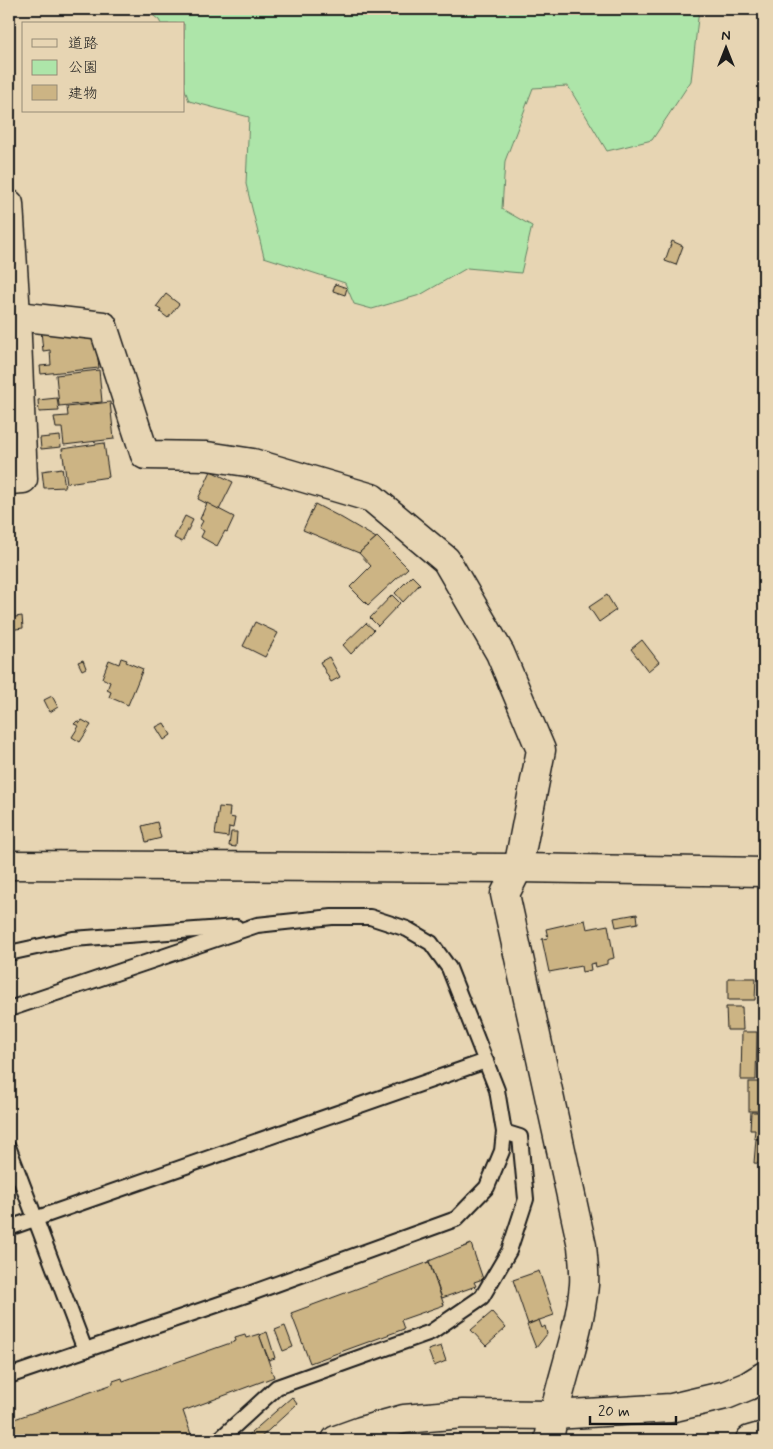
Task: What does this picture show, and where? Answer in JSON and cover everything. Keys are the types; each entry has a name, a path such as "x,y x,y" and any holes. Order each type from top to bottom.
{"street":[{"path":"9,204 12,315 23,479 9,480"},
{"path":"12,315 103,326 145,455 207,456 253,463 372,498 446,560 500,652 541,750 518,868 505,894 582,1246 584,1283 576,1334 551,1427"},
{"path":"9,865 518,868 764,872"},
{"path":"336,1440 404,1419 463,1414 551,1427 671,1408 726,1395 748,1386 764,1376"},
{"path":"750,1440 764,1436"}],"lane":[{"path":"9,953 73,938 257,925 332,917 370,917 407,928 432,943 449,968 497,1090 504,1132 502,1151 488,1187 456,1219 246,1296 9,1376"},
{"path":"9,1009 257,925"},
{"path":"9,1228 486,1062"},
{"path":"218,1440 277,1388 431,1332 482,1297 509,1251 526,1199 520,1137 504,1132"},
{"path":"9,1149 85,1350"}],"green space":[{"path":"145,9 699,9 691,81 652,140 607,151 568,86 533,88 505,161 502,209 532,226 521,273 467,268 420,295 372,309 354,304 345,283 264,257 246,184 249,117 189,101 185,90 185,22 160,22"}],"building":[{"path":"672,241 683,246 676,265 665,261"},
{"path":"335,284 347,288 345,295 333,291"},
{"path":"166,294 179,304 168,318 156,307"},
{"path":"41,331 95,333 99,368 41,374 40,366 51,365 50,350 43,351"},
{"path":"99,370 102,402 59,406 56,375"},
{"path":"57,398 59,411 39,412 38,400"},
{"path":"110,402 114,439 64,445 62,428 56,428 54,417 68,416 67,407"},
{"path":"60,436 61,447 41,449 40,438"},
{"path":"104,443 109,477 67,483 62,449"},
{"path":"62,468 65,487 44,488 42,471"},
{"path":"211,471 233,482 219,510 198,499"},
{"path":"207,503 234,517 227,532 225,531 217,546 201,537 204,531 199,528 203,521 200,519"},
{"path":"315,504 376,538 359,553 303,530"},
{"path":"185,516 193,520 182,542 174,538"},
{"path":"377,537 408,568 368,605 350,587 371,566 359,553"},
{"path":"412,576 420,584 403,602 395,593"},
{"path":"392,595 400,603 378,626 370,618"},
{"path":"607,595 616,610 599,622 589,607"},
{"path":"22,616 23,628 9,630 9,618"},
{"path":"255,622 278,633 265,657 243,646"},
{"path":"366,623 374,630 351,654 343,645"},
{"path":"642,640 659,662 648,671 631,649"},
{"path":"329,657 340,677 331,682 320,662"},
{"path":"121,658 143,669 128,705 109,697 111,692 107,690 110,682 102,678 109,660 119,664"},
{"path":"83,660 86,668 82,670 78,662"},
{"path":"52,696 58,707 50,712 44,700"},
{"path":"82,720 91,725 80,742 72,737 79,726 74,724 77,721 80,723"},
{"path":"164,723 171,735 164,740 156,727"},
{"path":"219,807 230,808 229,817 235,818 233,828 229,827 228,837 215,835"},
{"path":"157,822 161,838 146,842 142,826"},
{"path":"231,832 237,832 236,847 229,846"},
{"path":"637,914 638,923 616,927 614,918"},
{"path":"585,920 587,929 608,925 614,958 607,960 607,964 596,967 595,963 590,964 591,970 582,972 581,966 549,972 542,939 548,938 546,929"},
{"path":"728,978 756,978 755,1000 728,1000"},
{"path":"726,1007 742,1007 743,1030 727,1030"},
{"path":"742,1032 757,1032 756,1080 741,1080"},
{"path":"749,1082 764,1082 764,1111 749,1111"},
{"path":"751,1112 764,1112 763,1139 754,1138 755,1130 750,1130"},
{"path":"756,1139 764,1140 764,1164 754,1163"},
{"path":"471,1244 483,1279 474,1282 476,1286 442,1298 429,1261"},
{"path":"429,1262 444,1305 401,1320 404,1329 310,1363 291,1313"},
{"path":"539,1271 554,1315 528,1324 513,1280"},
{"path":"492,1312 506,1328 486,1346 471,1330"},
{"path":"539,1320 542,1328 545,1326 547,1334 536,1348 527,1325"},
{"path":"285,1326 293,1347 283,1351 275,1330"},
{"path":"267,1332 275,1358 269,1360 259,1335"},
{"path":"245,1334 246,1338 259,1334 274,1377 183,1411 193,1440 9,1440 9,1421 113,1384 113,1381 122,1378 123,1381 236,1341 235,1337"},
{"path":"441,1346 446,1361 434,1366 428,1350"},
{"path":"292,1397 297,1404 258,1440 243,1440"}]}
